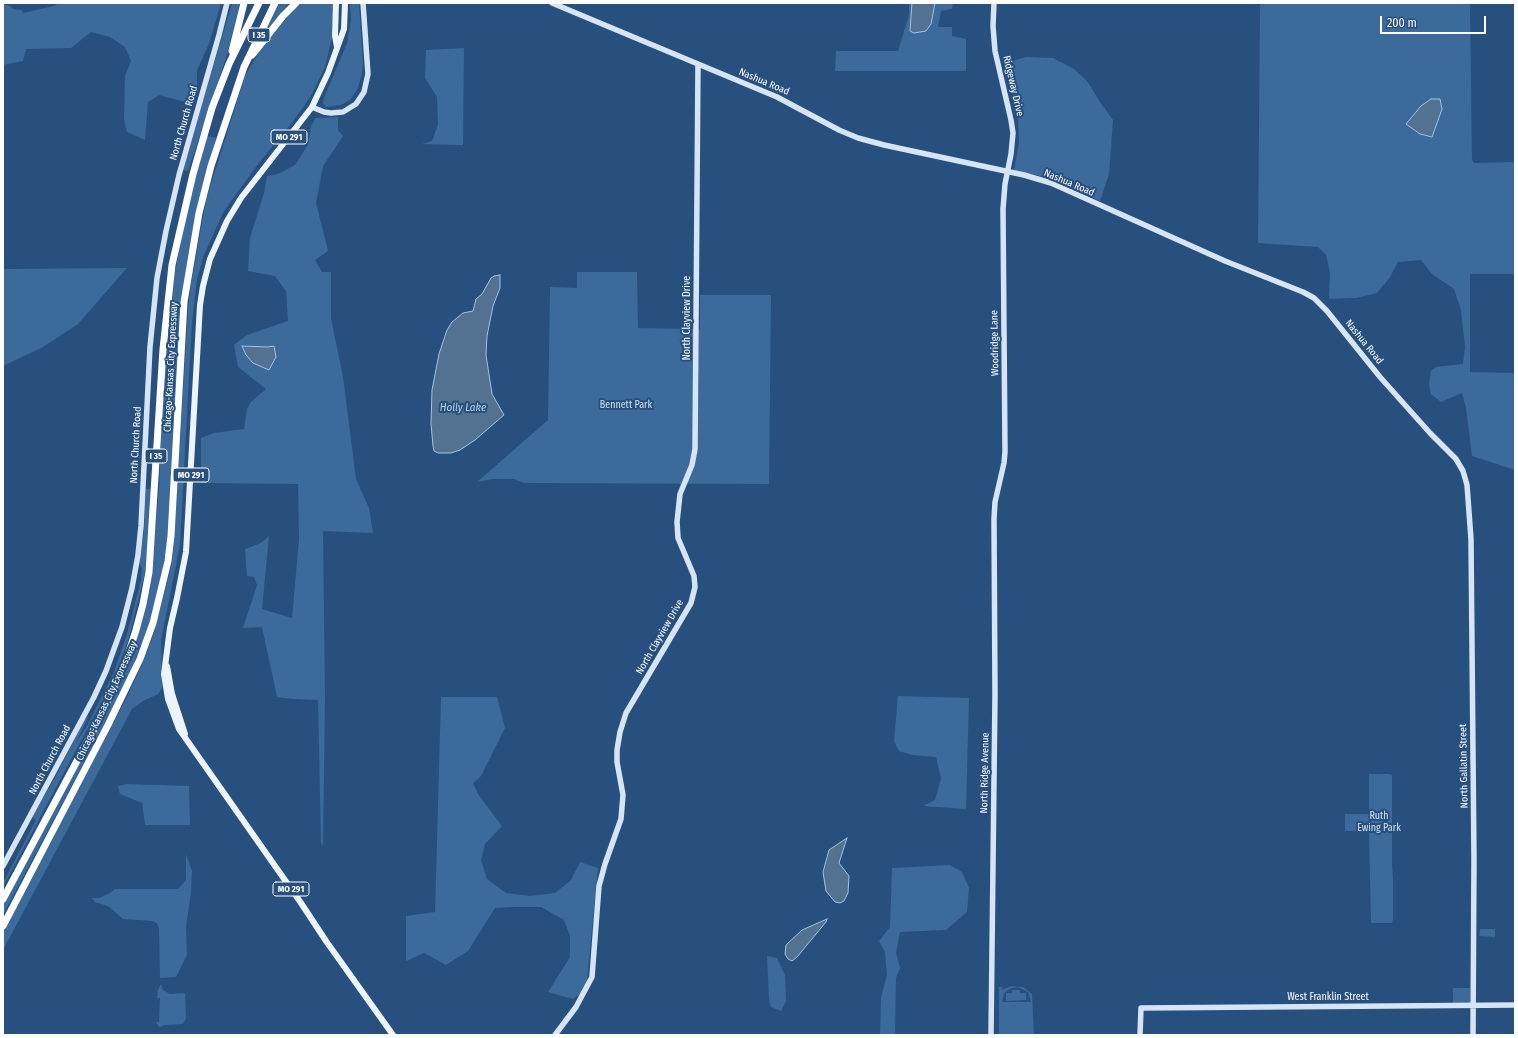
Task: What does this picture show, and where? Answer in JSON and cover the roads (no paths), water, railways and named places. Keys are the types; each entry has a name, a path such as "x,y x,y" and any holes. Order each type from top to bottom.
{"highway":[{"path":"229,64 244,3"},
{"name":"Chicago-Kansas City Expressway","path":"3,899 93,731 128,655 136,630 149,572 163,349 172,264 193,174 212,108 229,64 259,3"},
{"name":"Chicago-Kansas City Expressway","path":"3,926 108,725 140,658 160,597 168,561 171,536 184,302 199,213 213,159 244,66 275,3"},
{"path":"244,66 296,3"}],"main road":[{"name":"MO 291","path":"336,3 335,36 338,48"},
{"name":"MO 291","path":"346,3 344,29 338,48 312,107 241,198 227,221 210,259 200,305 186,552 170,628 166,663 172,694 185,736 326,941 393,1035"}],"street":[{"name":"North Church Road","path":"3,866 94,697 106,671 122,627 133,581 141,526 148,373 152,315 157,278 179,175 227,3"},
{"path":"312,107 324,112 343,112 356,104 364,92 368,74 363,3"},
{"name":"Nashua Road","path":"552,3 777,97 839,130 858,138 1035,178 1051,183 1225,261 1304,292 1314,298 1327,311 1416,418 1456,459 1466,478 1469,497"},
{"name":"Ridgeway Drive","path":"994,3 993,26 995,50 1012,120 1013,133 1012,149 1007,172"},
{"name":"North Clayview Drive","path":"556,1035 576,1006 592,977 599,886 621,813 623,795 617,762 620,732 626,714 691,603 695,587 694,576 678,538 677,522 680,494 692,465 695,449 698,64"},
{"name":"Woodridge Lane","path":"994,512 1005,452 1003,209 1007,172"},
{"name":"North Gallatin Street","path":"1469,497 1471,539 1474,860 1473,1035"},
{"name":"North Ridge Avenue","path":"990,1035 995,695 994,512"},
{"name":"West Franklin Street","path":"1140,1035 1142,1008 1515,1005"}],"water":[{"path":"912,3 935,3 931,24 926,31 914,33 910,31"},
{"path":"1431,99 1440,99 1442,109 1432,137 1420,134 1406,124 1421,106"},
{"name":"Holly Lake","path":"500,275 500,288 493,306 487,336 486,355 492,394 504,415 475,440 460,450 451,453 438,453 434,451 433,446 431,424 432,390 439,354 447,330 452,322 463,313 473,311 476,299 482,294 491,278"},
{"path":"242,346 274,346 276,357 269,370 253,363 246,355"},
{"path":"847,838 839,863 849,876 848,893 844,901 840,903 835,902 826,891 823,872 829,850"},
{"path":"827,919 797,957 792,961 788,959 785,954 786,945 802,930"}],"park label":[{"name":"Bennett Park","path":"626,405"},
{"name":"Ruth Ewing Park","path":"1379,822"}]}
